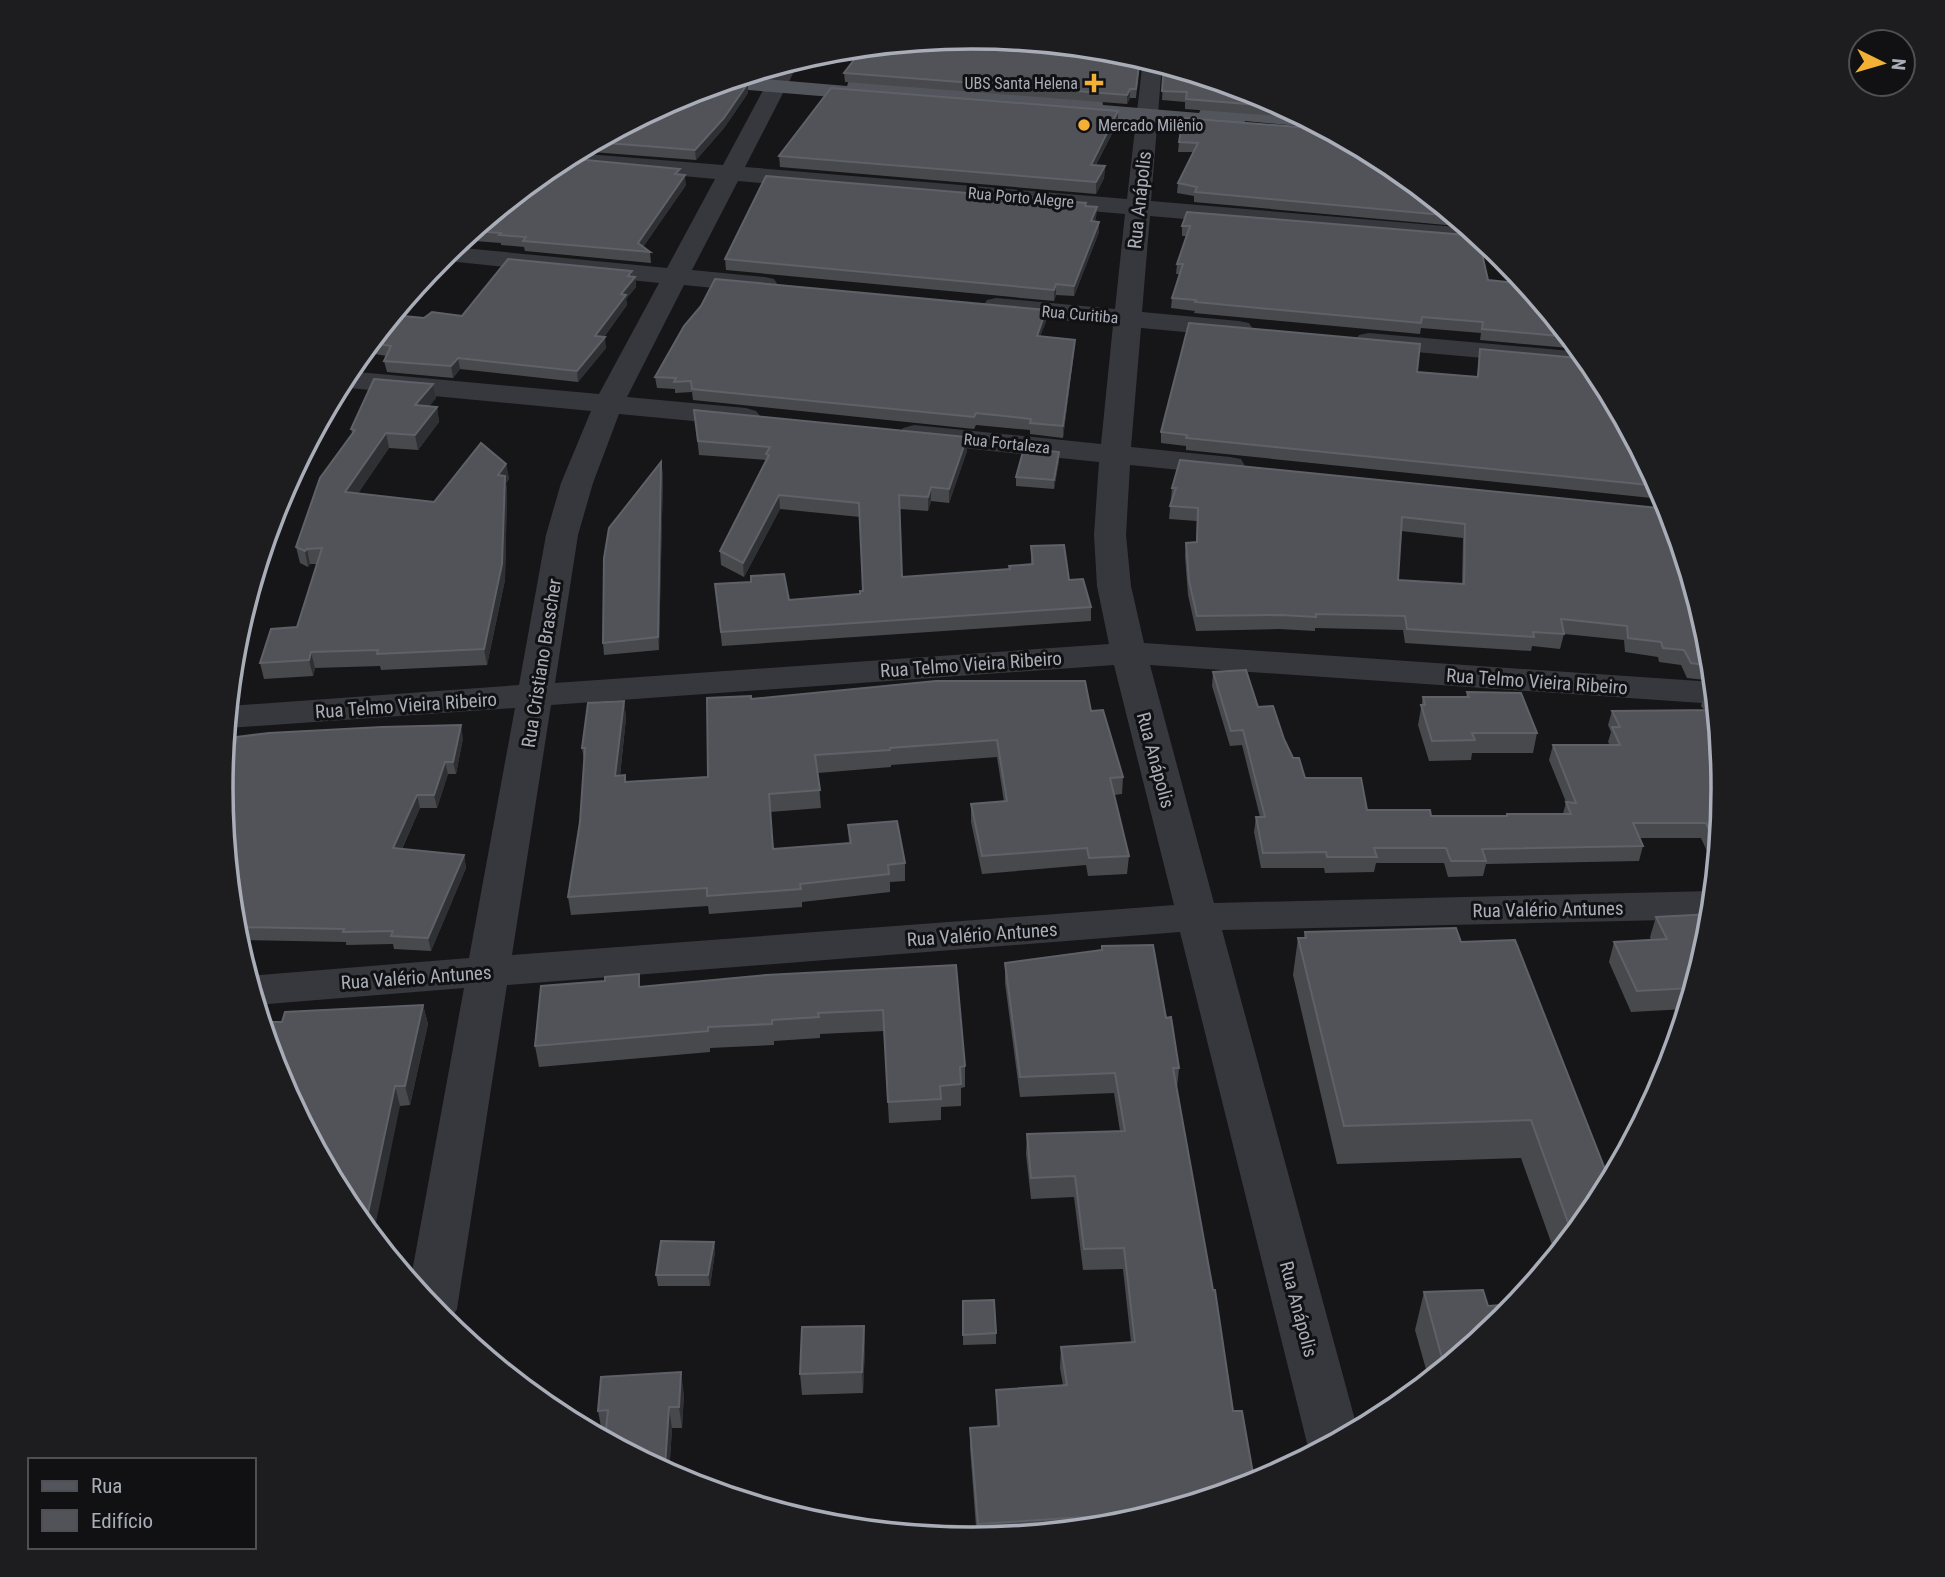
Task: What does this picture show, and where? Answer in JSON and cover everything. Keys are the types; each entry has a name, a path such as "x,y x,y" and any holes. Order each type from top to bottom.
{"main road":[{"path":"782,76 1305,128"},
{"path":"1148,112 1286,119"}],"street":[{"name":"Rua Anápolis","path":"1151,71 1115,454 1110,535 1114,586 1129,653 1332,1435"},
{"name":"Rua Cristiano Brascher","path":"434,1295 562,535 577,483 609,403 782,76"},
{"name":"Rua Porto Alegre","path":"583,161 1462,235"},
{"path":"461,256 786,286"},
{"name":"Rua Curitiba","path":"977,305 1264,331"},
{"path":"1345,339 1574,360"},
{"path":"357,380 773,419"},
{"name":"Rua Fortaleza","path":"883,431 1254,469"},
{"name":"Rua Telmo Vieira Ribeiro","path":"237,716 1129,653 1706,692"},
{"name":"Rua Valério Antunes","path":"261,989 1197,917 1703,905"}],"building":[{"path":"972,49 1069,55 1139,68 1136,89 1130,89 1127,95 844,73 855,58"},
{"path":"1163,74 1254,105 1186,99 1187,92 1162,91"},
{"path":"747,84 724,118 695,150 611,143 690,105"},
{"path":"831,88 1118,111 1091,165 1105,166 1096,182 779,156"},
{"path":"1183,118 1304,127 1383,174 1438,215 1195,192 1197,187 1178,183 1198,143 1179,142"},
{"path":"584,160 680,169 675,174 685,175 638,243 650,252 523,241 526,237 499,235 501,233 486,232 522,202"},
{"path":"766,176 1086,203 1085,206 1097,207 1091,221 1099,222 1074,286 1056,284 1054,290 725,259"},
{"path":"1187,212 1462,235 1482,254 1488,280 1510,282 1557,336 1482,329 1483,322 1422,317 1421,323 1172,298 1183,264 1177,264 1190,226 1182,226"},
{"path":"508,259 632,271 628,276 635,277 621,294 626,295 595,336 605,337 577,371 458,358 451,366 384,361 391,346 381,345 404,316 424,318 432,312 462,316"},
{"path":"715,279 1046,310 1037,336 1075,340 1063,426 1030,423 1031,419 976,413 974,417 692,389 691,381 674,382 676,378 655,377 684,326 701,306"},
{"path":"1189,323 1420,344 1417,372 1478,377 1480,349 1573,358 1613,419 1647,485 1186,438 1187,435 1161,432"},
{"path":"374,379 433,384 415,405 437,407 415,435 386,433 345,492 434,502 481,443 506,464 498,475 505,476 502,564 484,649 377,654 378,650 311,652 309,660 260,663 271,629 297,627 322,548 305,551 296,547 320,478 355,430 351,429"},
{"path":"694,410 967,437 949,489 931,487 928,497 899,495 902,577 1010,569 1009,566 1033,564 1031,546 1064,545 1069,580 1083,579 1091,607 721,632 715,584 751,582 751,576 784,574 789,600 860,594 860,591 863,591 859,503 779,495 743,563 720,551 769,455 766,454 770,447 698,441"},
{"path":"1024,448 1059,452 1054,480 1016,477"},
{"path":"1180,460 1657,508 1687,597 1701,664 1691,663 1684,650 1663,648 1661,642 1628,638 1627,626 1561,619 1564,634 1533,632 1534,637 1407,629 1405,616 1197,616 1189,581 1186,543 1197,542 1198,508 1170,506 1176,488 1172,488","holes":["1402,517 1465,524 1464,584 1398,580"]},
{"path":"661,462 658,637 603,643 604,558 609,528"},
{"path":"1246,670 1258,707 1273,706 1284,739 1293,758 1299,758 1305,778 1361,778 1367,810 1430,810 1431,816 1571,814 1566,802 1576,803 1553,745 1620,745 1612,727 1620,727 1612,711 1708,710 1712,788 1710,832 1706,823 1633,823 1643,846 1482,849 1486,861 1451,861 1446,848 1374,848 1377,857 1327,857 1326,852 1263,853 1256,817 1265,817 1243,730 1231,731 1213,672"},
{"path":"936,681 1085,681 1091,711 1103,710 1123,777 1110,778 1129,856 1089,858 1087,848 982,856 971,804 1007,801 997,740 815,755 820,790 769,794 773,849 851,843 848,825 897,821 905,863 888,865 889,874 800,884 801,889 707,896 707,888 568,897 580,822 585,748 582,748 588,703 624,701 615,776 625,775 625,782 708,777 707,698 751,696 751,699"},
{"path":"1467,692 1521,693 1537,733 1472,733 1475,740 1432,741 1421,705 1425,705 1423,697 1469,697"},
{"path":"461,725 453,762 445,762 434,795 417,795 393,848 464,855 428,938 391,936 393,931 343,932 344,929 246,927 235,837 233,788 237,737 382,727"},
{"path":"1701,915 1684,988 1637,991 1614,942 1667,939 1656,917"},
{"path":"1456,928 1461,942 1515,940 1605,1170 1569,1225 1531,1120 1344,1126 1298,938 1306,938 1305,932"},
{"path":"1153,945 1166,1018 1171,1017 1179,1068 1173,1068 1215,1290 1233,1411 1242,1411 1253,1473 1164,1503 1117,1514 1085,1519 1085,1517 978,1524 970,1428 999,1426 996,1390 1067,1385 1061,1347 1135,1342 1124,1248 1084,1249 1075,1176 1031,1178 1027,1134 1125,1131 1115,1073 1020,1077 1005,963 1102,950 1102,946"},
{"path":"956,965 965,1066 960,1067 961,1084 940,1086 941,1099 888,1102 883,1010 818,1013 819,1017 772,1020 772,1024 708,1027 708,1031 535,1046 541,986 605,981 605,977 639,974 639,987 766,975"},
{"path":"423,1005 405,1086 395,1086 368,1213 332,1158 289,1071 271,1022 282,1022 285,1012"},
{"path":"661,1241 714,1242 708,1275 656,1275"},
{"path":"1483,1290 1488,1306 1501,1305 1442,1359 1424,1292"},
{"path":"994,1300 996,1333 963,1335 963,1301"},
{"path":"864,1326 862,1372 800,1374 802,1327"},
{"path":"681,1372 679,1407 669,1407 665,1461 606,1431 608,1410 598,1411 601,1377"}],"place":[{"name":"UBS Santa Helena","path":"1094,83"},
{"name":"Mercado Milênio","path":"1084,125"}]}
